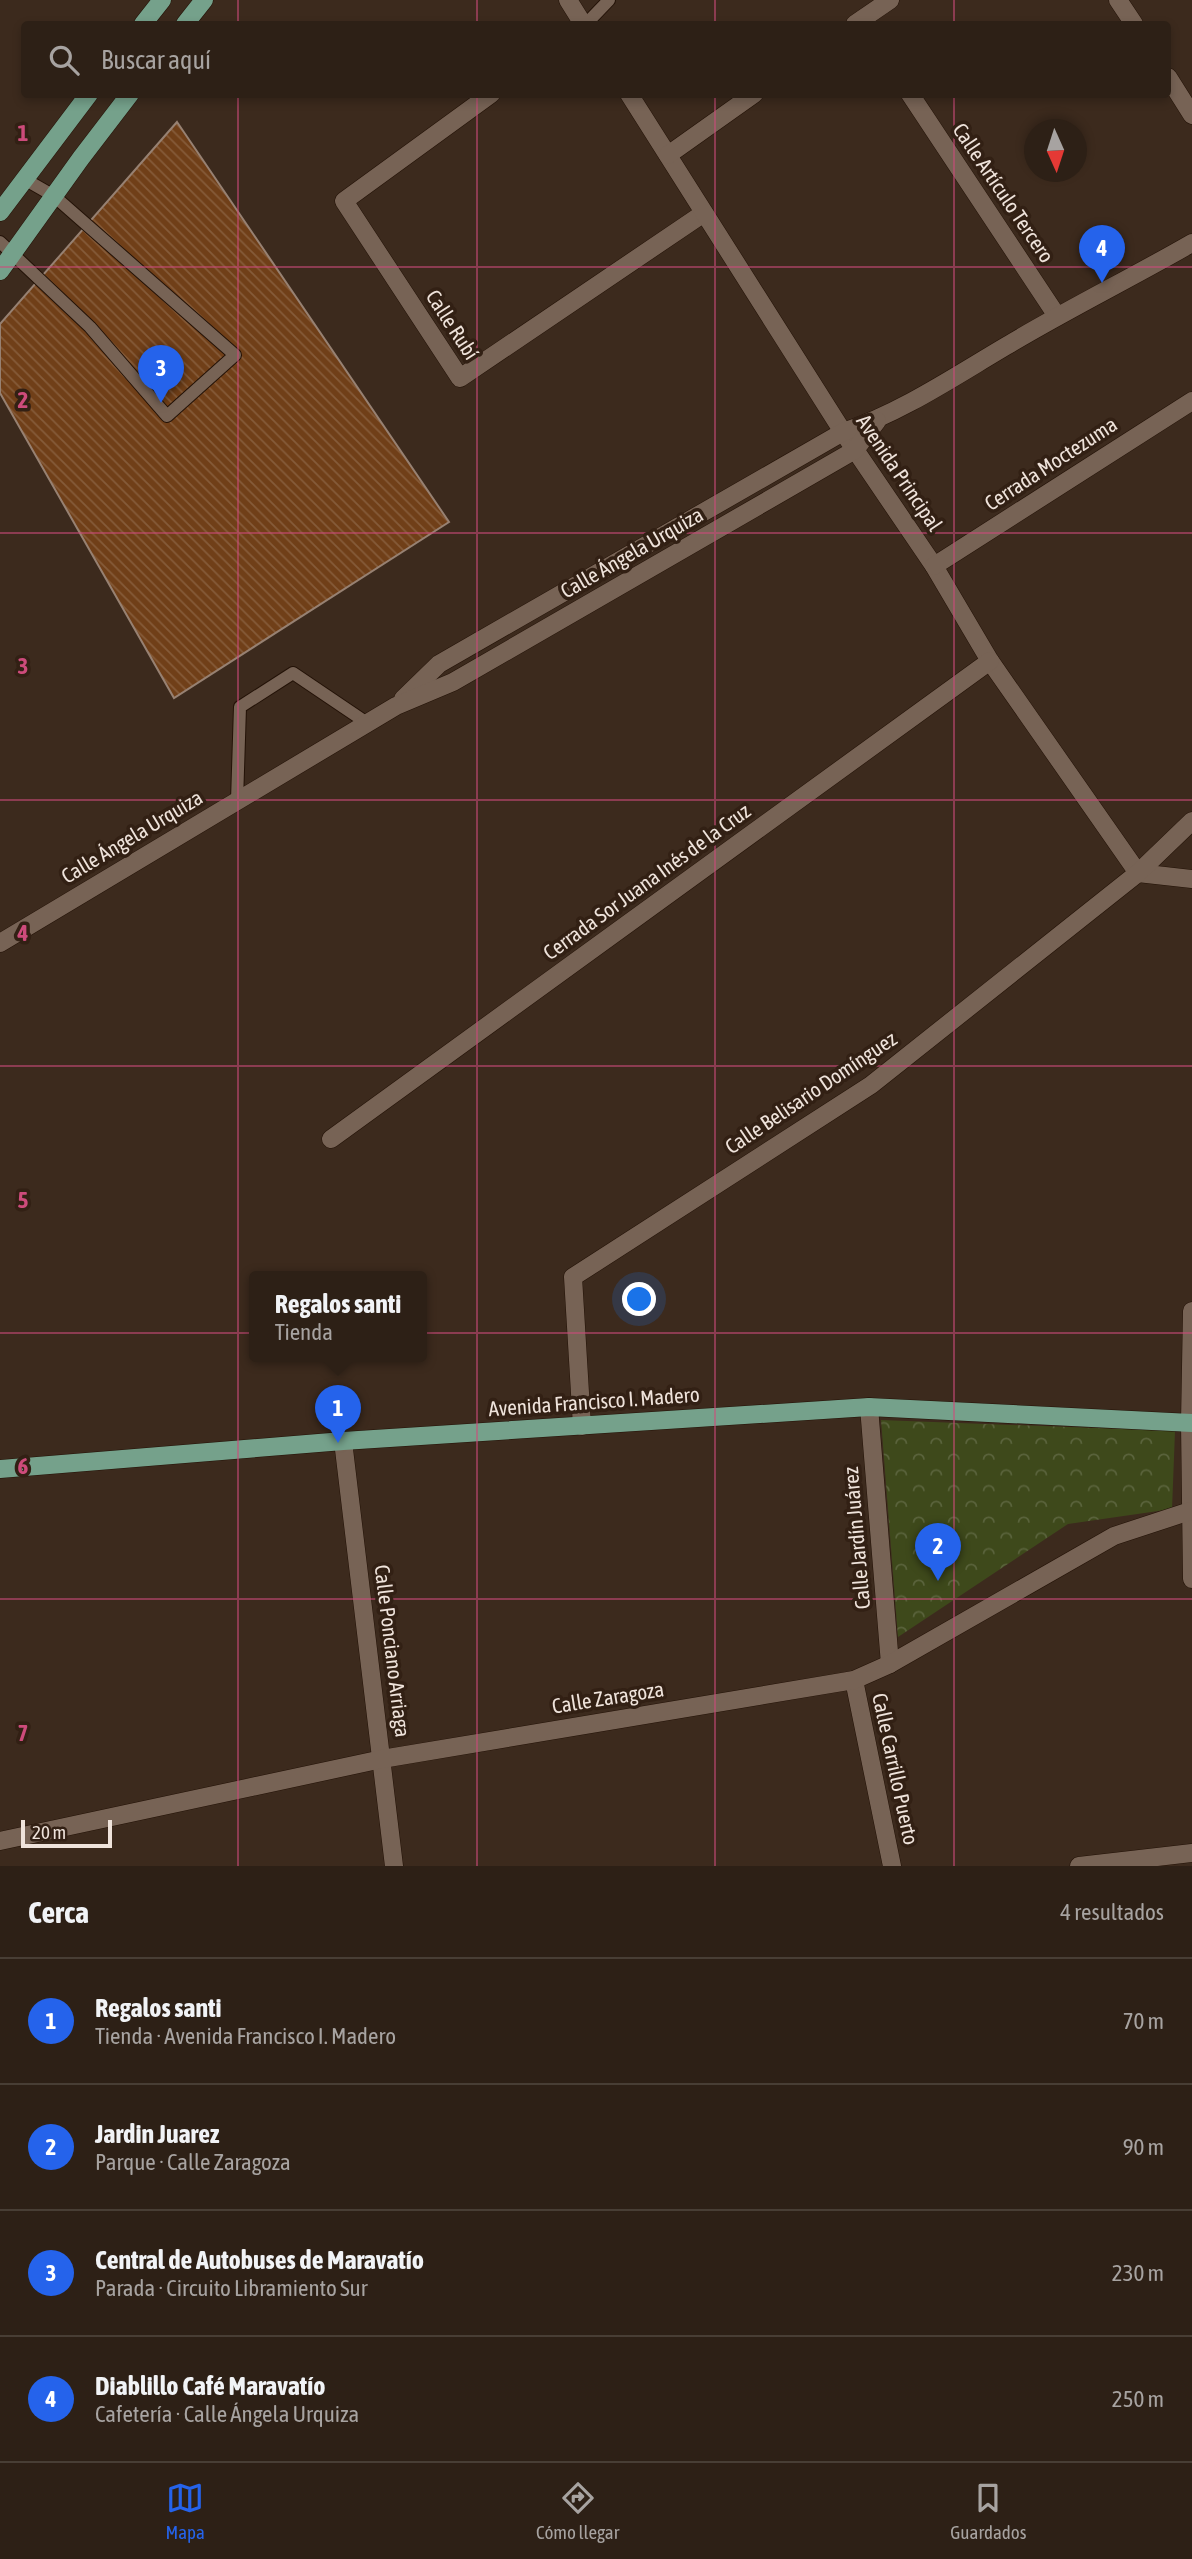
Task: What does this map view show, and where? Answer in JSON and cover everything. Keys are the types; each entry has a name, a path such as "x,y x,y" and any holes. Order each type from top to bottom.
{"main road":[{"path":"145,21 162,0"},
{"path":"187,21 204,0"},
{"path":"0,212 86,98"},
{"path":"0,271 6,248 54,196 127,98"},
{"name":"Avenida Francisco I. Madero","path":"0,1469 343,1441 869,1408 1191,1423"}],"street":[{"path":"568,0 582,21"},
{"path":"863,21 890,0"},
{"path":"1118,0 1132,21"},
{"path":"1171,83 1192,115"},
{"name":"Calle Rubí","path":"486,98 344,201 460,379 704,213"},
{"name":"Avenida Principal","path":"632,98 843,432 934,566 990,661 1138,873"},
{"path":"668,155 748,98"},
{"name":"Calle Artículo Tercero","path":"913,98 1057,316"},
{"name":"Calle Ángela Urquiza","path":"396,706 439,664 843,432 877,421 1057,316 1108,291 1192,243"},
{"name":"Cerrada Moctezuma","path":"934,566 1192,401"},
{"name":"Calle Ángela Urquiza","path":"0,943 396,706 453,682 855,450 877,421"},
{"name":"Cerrada Sor Juana Inés de la Cruz","path":"331,1139 990,661"},
{"path":"1138,873 1192,821"},
{"path":"1138,873 1192,879"},
{"name":"Calle Belisario Domínguez","path":"582,1426 573,1277 871,1085 1138,873"},
{"path":"1192,1311 1192,1580"},
{"name":"Calle Jardín Juárez","path":"869,1408 890,1664"},
{"name":"Calle Ponciano Arriaga","path":"343,1441 394,1866"},
{"name":"Calle Zaragoza","path":"0,1841 383,1759 854,1680 890,1664 1114,1536 1190,1511"},
{"name":"Calle Carrillo Puerto","path":"854,1680 892,1866"},
{"path":"1079,1866 1192,1853"}],"lane":[{"path":"587,21 608,0"},
{"path":"6,248 90,327 167,416 236,355 54,196 26,180"},
{"path":"237,801 240,707 293,673 367,723"}],"green space":[{"path":"881,1420 1175,1431 1172,1509 1068,1524 898,1637"}],"building":[{"path":"177,122 449,522 174,698 0,393 0,324"}],"place":[{"name":"Diablillo Café Maravatío","path":"1102,283"},
{"name":"Central de Autobuses de Maravatío","path":"161,403"},
{"name":"Regalos santi","path":"338,1443"},
{"name":"Jardin Juarez","path":"938,1581"}]}
